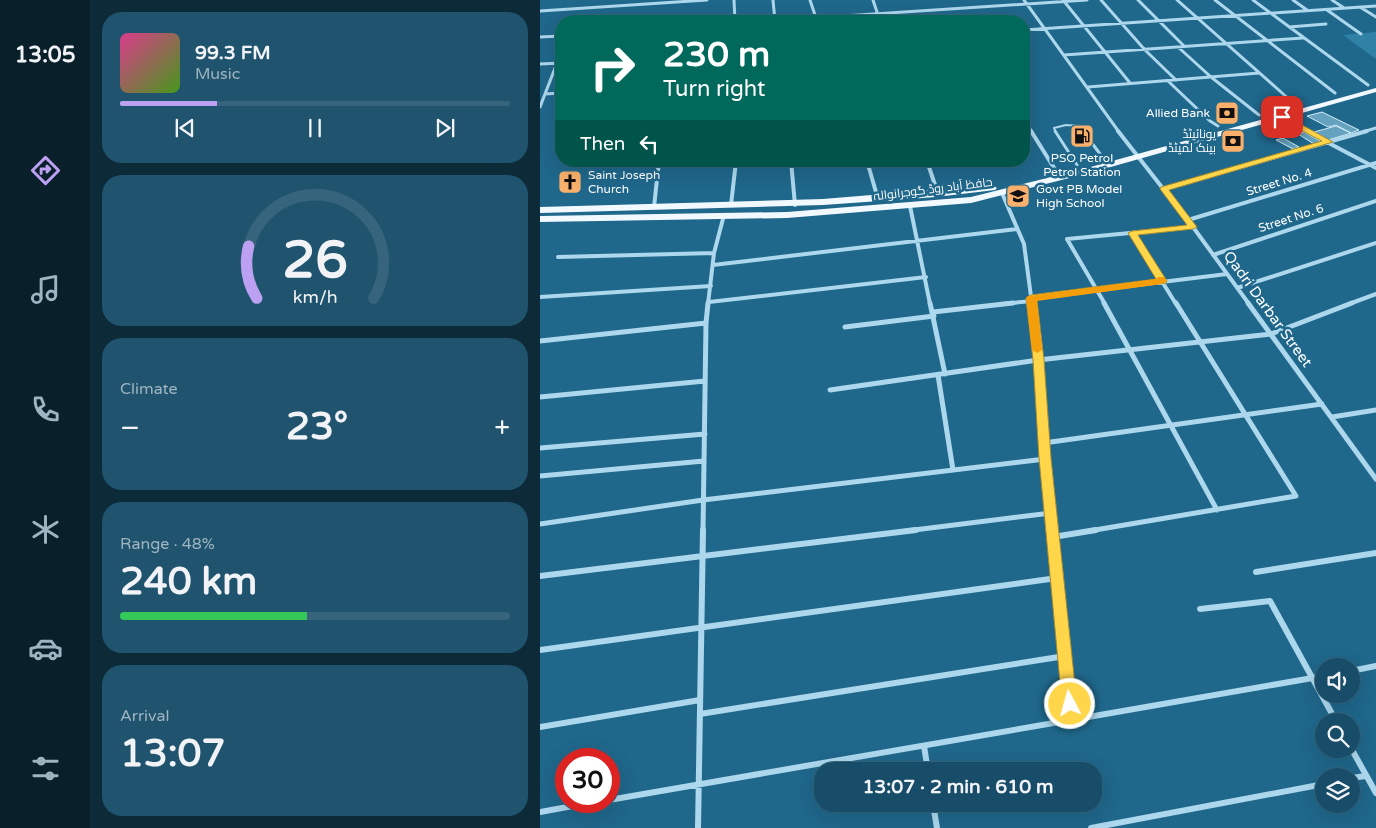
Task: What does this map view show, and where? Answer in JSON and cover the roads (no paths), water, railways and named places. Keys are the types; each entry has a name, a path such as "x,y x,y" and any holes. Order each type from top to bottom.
{"main road":[{"name":"حافظ آباد روڈ گوجرانوالہ","path":"540,219 787,215 971,200 1002,193 1218,126 1335,93 1373,86"},
{"name":"حافظ آباد روڈ گوجرانوالہ","path":"540,210 795,205 938,195 993,188 1103,158 1134,153 1282,117 1373,86"}],"street":[{"path":"540,11 707,0"},
{"path":"734,0 735,15"},
{"path":"772,0 774,15"},
{"path":"810,0 815,15"},
{"path":"873,0 878,14"},
{"name":"Qadri Darbar Street","path":"1024,0 1088,86 1134,153 1188,220 1376,479"},
{"path":"862,15 1088,0"},
{"path":"1101,0 1145,50 1176,80"},
{"path":"1138,0 1184,46"},
{"path":"1177,0 1290,100 1298,104"},
{"path":"1215,0 1265,41 1335,93"},
{"path":"1253,0 1373,86"},
{"path":"1292,0 1307,10"},
{"path":"1332,0 1345,8"},
{"path":"1371,0 1376,5"},
{"path":"1063,1 1130,83"},
{"path":"1030,29 1376,5"},
{"path":"1360,7 1376,17"},
{"path":"1327,9 1361,34"},
{"path":"1289,27 1326,24"},
{"path":"540,37 555,36"},
{"path":"1064,55 1304,38"},
{"path":"1178,47 1211,77 1259,115"},
{"path":"540,64 555,63"},
{"path":"540,107 555,68"},
{"path":"1088,86 1259,73"},
{"path":"1168,81 1210,121 1218,126"},
{"path":"545,94 555,93"},
{"path":"1282,117 1376,168"},
{"path":"1164,189 1376,128"},
{"path":"1030,129 1056,170"},
{"name":"Street No. 4","path":"1188,220 1376,163"},
{"path":"654,207 658,167"},
{"path":"730,205 735,167"},
{"path":"792,167 795,205"},
{"path":"869,167 878,200"},
{"path":"930,167 938,195"},
{"path":"1002,193 1024,244 1032,300 1050,512 1071,720"},
{"name":"Street No. 6","path":"1213,255 1376,201"},
{"path":"910,206 945,374"},
{"path":"698,828 706,323 714,253 724,215"},
{"path":"1193,227 1067,239 1131,350 1217,510"},
{"path":"713,265 1017,229"},
{"path":"1053,537 1296,496 1248,415 1132,233"},
{"path":"1237,288 1376,243"},
{"path":"558,257 714,253"},
{"path":"845,327 1162,281 1227,274"},
{"path":"709,302 926,277"},
{"path":"540,297 711,286"},
{"path":"830,390 1038,360 1271,334 1376,294"},
{"path":"540,341 706,323"},
{"path":"938,375 953,470"},
{"path":"540,397 706,381"},
{"path":"1044,443 1322,404"},
{"path":"1332,417 1376,410"},
{"path":"540,448 704,434"},
{"path":"540,524 703,500 1045,458"},
{"path":"540,476 704,461"},
{"path":"540,576 1050,512"},
{"path":"1256,572 1376,553"},
{"path":"540,650 1057,578"},
{"path":"1200,609 1270,601 1332,713"},
{"path":"700,714 1065,656"},
{"path":"1360,669 1376,666"},
{"path":"620,798 1313,678"},
{"path":"540,727 700,700"},
{"path":"924,746 927,762"},
{"path":"1356,758 1376,793"},
{"path":"1360,777 1366,776"},
{"path":"1092,828 1315,786"},
{"path":"540,812 555,809"},
{"path":"935,812 938,828"}],"lane":[{"path":"1077,165 1054,131 1054,128 1057,126 1080,126 1103,158"}],"place":[{"name":"Allied Bank","path":"1227,113"},
{"name":"PSO Petrol Petrol Station","path":"1082,136"},
{"name":"یونائیٹڈ بینک لمیٹڈ","path":"1233,141"},
{"name":"Saint Joseph Church","path":"570,182"},
{"name":"Govt PB Model High School","path":"1018,196"}]}
